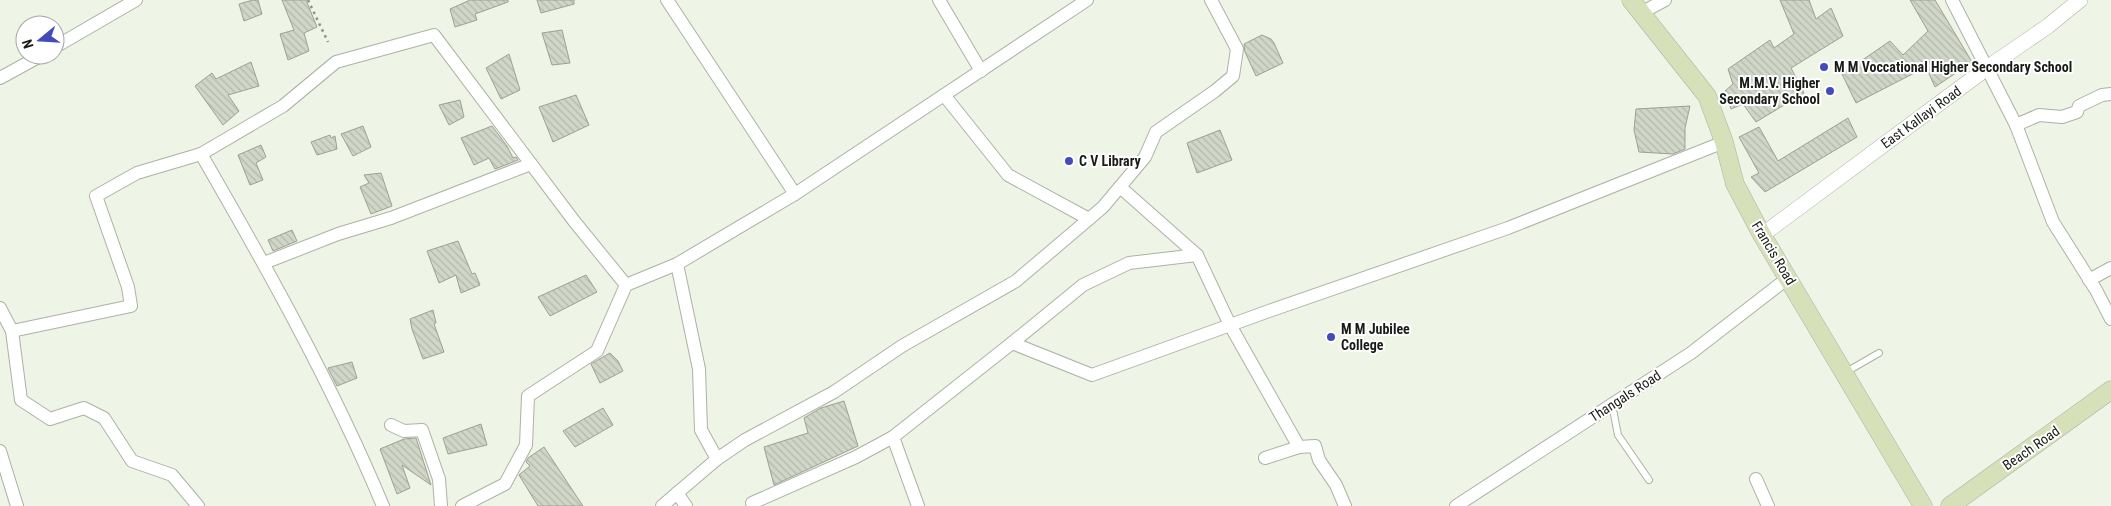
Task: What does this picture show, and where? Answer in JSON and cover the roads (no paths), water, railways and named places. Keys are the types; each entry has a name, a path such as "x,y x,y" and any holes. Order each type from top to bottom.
{"main road":[{"name":"Francis Road","path":"1636,6 1707,96 1724,142 1735,184 1762,235 1923,506"},
{"name":"Beach Road","path":"1950,506 2111,390"}],"street":[{"path":"65,42 136,0"},
{"path":"667,0 795,194"},
{"path":"939,0 981,71"},
{"path":"462,506 505,484 526,445 528,396 596,351 626,285 676,264 795,194 1087,0"},
{"path":"662,506 717,459 745,440 834,392 902,346 1016,281 1103,206 1145,157 1156,132 1215,91 1233,76 1236,49 1211,0"},
{"path":"1636,6 1665,0"},
{"path":"1952,0 2016,125 2053,222 2111,319"},
{"name":"East Kallayi Road","path":"1762,235 1987,68 2048,26 2080,0"},
{"path":"12,331 131,306 128,287 96,196 137,173 201,154 283,106 336,62 434,35 574,221 626,285"},
{"path":"0,78 24,65"},
{"path":"2016,125 2039,115 2062,117 2077,112 2080,106 2102,95 2111,94"},
{"path":"944,95 1008,175 1088,219"},
{"path":"1012,343 1092,375 1508,228 1724,142"},
{"path":"201,154 264,263 360,451 383,506"},
{"path":"264,263 338,234 391,218 531,164"},
{"path":"1120,187 1197,255 1230,325 1299,447"},
{"path":"752,503 856,457 894,437 1083,285 1129,263 1197,255"},
{"path":"676,264 699,369 701,430 717,459"},
{"path":"2089,280 2111,268"},
{"name":"Thangals Road","path":"1456,506 1691,353 1788,278"},
{"path":"0,308 12,331 20,400 50,419 84,408 104,418 132,460 172,475 198,506"},
{"path":"391,425 404,431 422,430 439,479 442,506"},
{"path":"894,437 918,506"},
{"path":"1265,458 1299,447 1314,446 1319,460 1336,485 1345,506"},
{"path":"0,451 17,506"},
{"path":"1756,479 1768,506"},
{"path":"677,493 686,506"}],"lane":[{"path":"1844,373 1879,352"},
{"path":"1612,404 1618,435 1649,480"}],"place":[{"name":"M M Voccational Higher Secondary School","path":"1824,67"},
{"name":"M.M.V. Higher Secondary School","path":"1830,91"},
{"name":"C V Library","path":"1069,161"},
{"name":"M M Jubilee College","path":"1331,337"}]}
